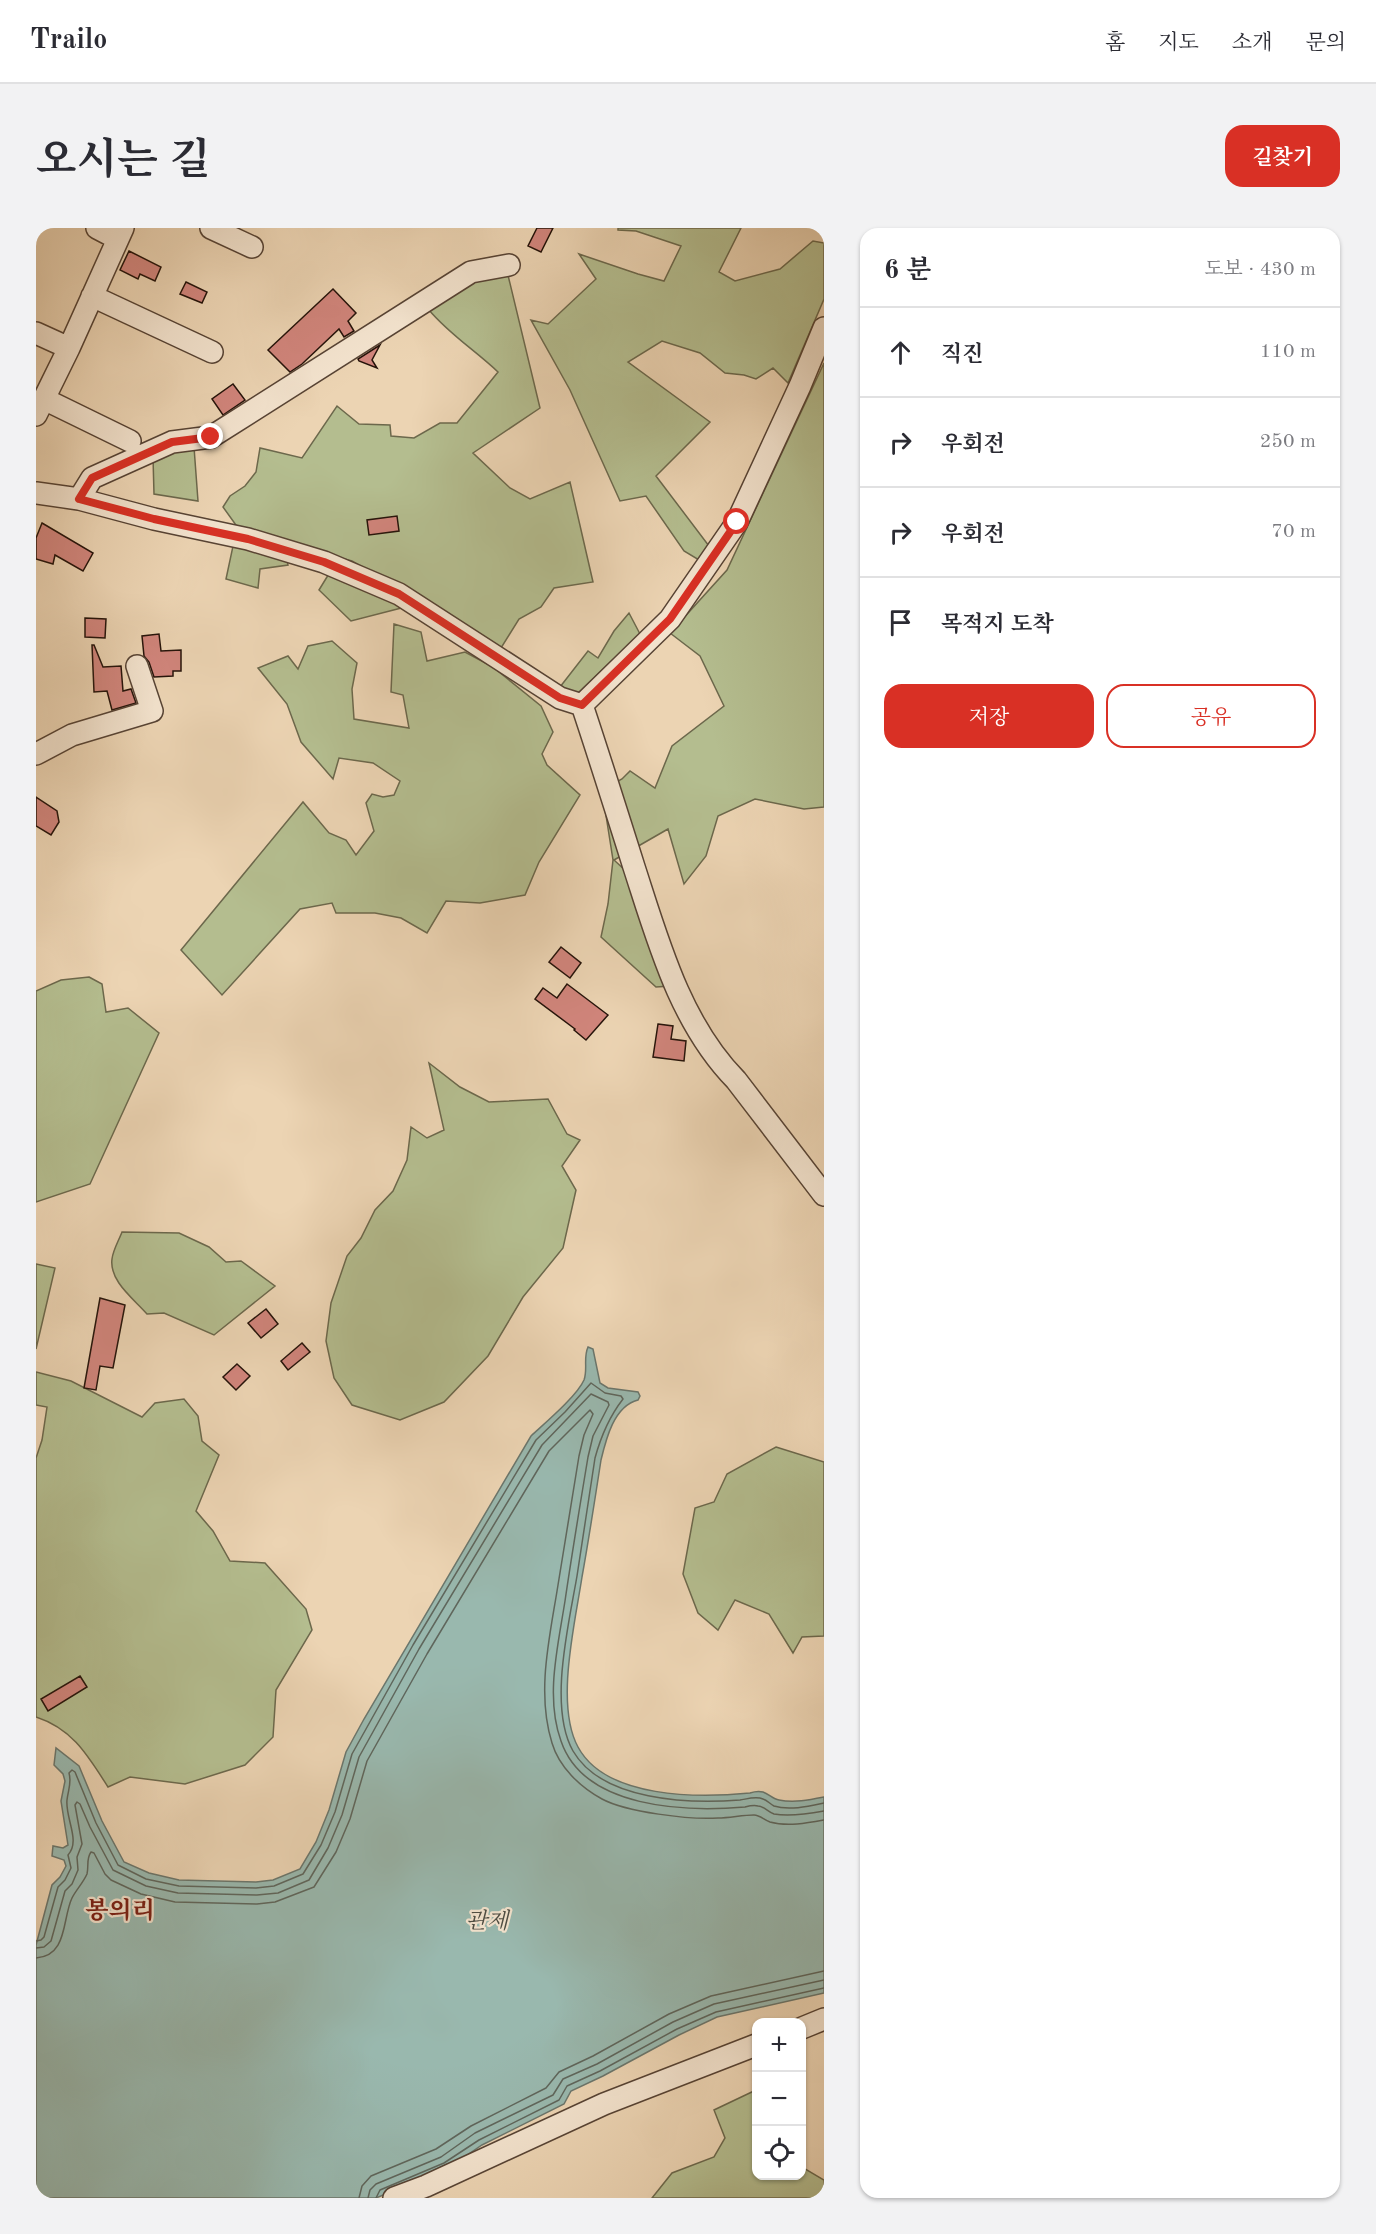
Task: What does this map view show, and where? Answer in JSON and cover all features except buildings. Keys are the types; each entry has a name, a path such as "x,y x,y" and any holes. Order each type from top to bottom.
{"street":[{"path":"97,228 120,233 40,407 130,441"},
{"path":"211,228 252,247"},
{"path":"79,499 92,478 172,442 211,437 471,272 509,265"},
{"path":"92,296 212,352"},
{"path":"582,705 670,619 737,522 800,386 824,328"},
{"path":"36,333 69,348"},
{"path":"36,493 79,499 154,519 248,539 324,562 399,594 560,698 582,705"},
{"path":"36,754 72,735 152,711 137,666"},
{"path":"582,705 644,897 682,1003 720,1063 736,1080 824,1195"},
{"path":"806,2026 824,2019"},
{"path":"394,2198 426,2186 604,2104 752,2047"}],"green space":[{"path":"618,228 741,228 719,272 735,281 780,269 813,241 824,243 824,299 788,383 773,368 756,379 725,373 700,353 662,341 628,362 710,422 656,476 709,546 699,560 684,551 646,496 620,501 570,390 531,320 548,324 596,279 579,254 664,281 681,246 636,231 618,230"},
{"path":"507,271 540,408 473,453 510,488 530,499 570,482 593,582 554,588 541,607 519,619 501,648 352,561 241,532 223,507 230,496 245,486 256,472 260,448 302,458 337,406 359,424 390,425 391,436 414,438 440,423 457,423 498,372 445,327 429,310 467,281"},
{"path":"824,363 824,807 804,809 755,799 718,816 706,856 684,884 668,829 614,860 628,873 670,986 656,987 601,937 608,904 613,860 602,790 622,779 630,771 655,788 672,746 724,706 700,656 670,633 727,570"},
{"path":"194,447 198,501 154,494 153,457"},
{"path":"233,546 286,556 288,565 260,569 258,588 226,579"},
{"path":"330,572 409,606 351,621 319,590"},
{"path":"629,613 640,634 577,694 560,687 588,651 598,658 614,631"},
{"path":"394,624 421,632 427,661 465,652 493,667 541,706 553,732 542,754 547,765 580,795 539,862 525,895 480,903 446,901 427,933 401,918 375,913 336,913 332,903 300,909 222,995 181,950 303,802 329,833 346,840 356,855 374,831 366,803 372,794 383,797 394,795 400,781 373,763 339,758 333,779 301,742 287,704 258,668 288,656 298,669 308,646 332,641 357,663 352,689 354,719 409,728 403,695 391,692"},
{"path":"89,977 102,984 106,1012 128,1008 159,1033 90,1184 36,1202 36,991 61,980"},
{"path":"429,1063 460,1087 489,1102 548,1099 567,1134 580,1140 562,1166 576,1190 563,1248 523,1297 488,1356 444,1402 400,1420 352,1405 334,1378 326,1341 331,1303 347,1256 361,1238 375,1210 393,1191 407,1160 411,1127 427,1138 444,1130"},
{"path":"122,1232 179,1233 209,1247 226,1262 241,1261 275,1286 214,1335 164,1313 147,1314 114,1275 113,1256"},
{"path":"36,1264 55,1268 36,1349"},
{"path":"36,1372 71,1381 142,1417 155,1403 184,1399 198,1416 202,1441 219,1455 196,1511 213,1531 230,1561 265,1563 306,1609 312,1630 276,1690 273,1737 245,1765 185,1784 130,1777 108,1787 86,1754 70,1736 49,1722 36,1717 36,1458 42,1440 47,1407 36,1405"},
{"path":"776,1447 824,1462 824,1636 802,1637 793,1653 769,1614 735,1600 718,1630 698,1613 683,1574 695,1508 714,1502 727,1474"},
{"path":"752,2092 752,2180 806,2180 806,2169 824,2180 824,2198 652,2198 672,2173 714,2157 725,2138 714,2110"}],"water":[{"name":"관제","path":"588,1347 593,1349 600,1383 608,1388 638,1392 640,1396 638,1400 623,1409 612,1424 601,1460 569,1664 567,1687 571,1730 578,1747 591,1764 610,1777 631,1786 681,1794 729,1795 761,1792 777,1799 790,1801 824,1797 824,1993 717,2017 571,2091 564,2104 482,2145 447,2169 376,2198 36,2198 36,1945 52,1885 66,1866 64,1860 52,1856 53,1846 63,1848 68,1845 61,1801 65,1781 63,1774 54,1765 56,1748 79,1766 102,1821 124,1862 149,1873 179,1880 256,1882 273,1880 300,1869 316,1842 329,1810 346,1752 364,1719 531,1436 575,1394 584,1380"}],"district":[{"name":"봉의리","path":"120,1912"}],"route":[{"path":"211,437 172,442 92,478 79,499 154,519 248,539 324,562 399,594 560,698 582,705 670,619 737,522"}]}
